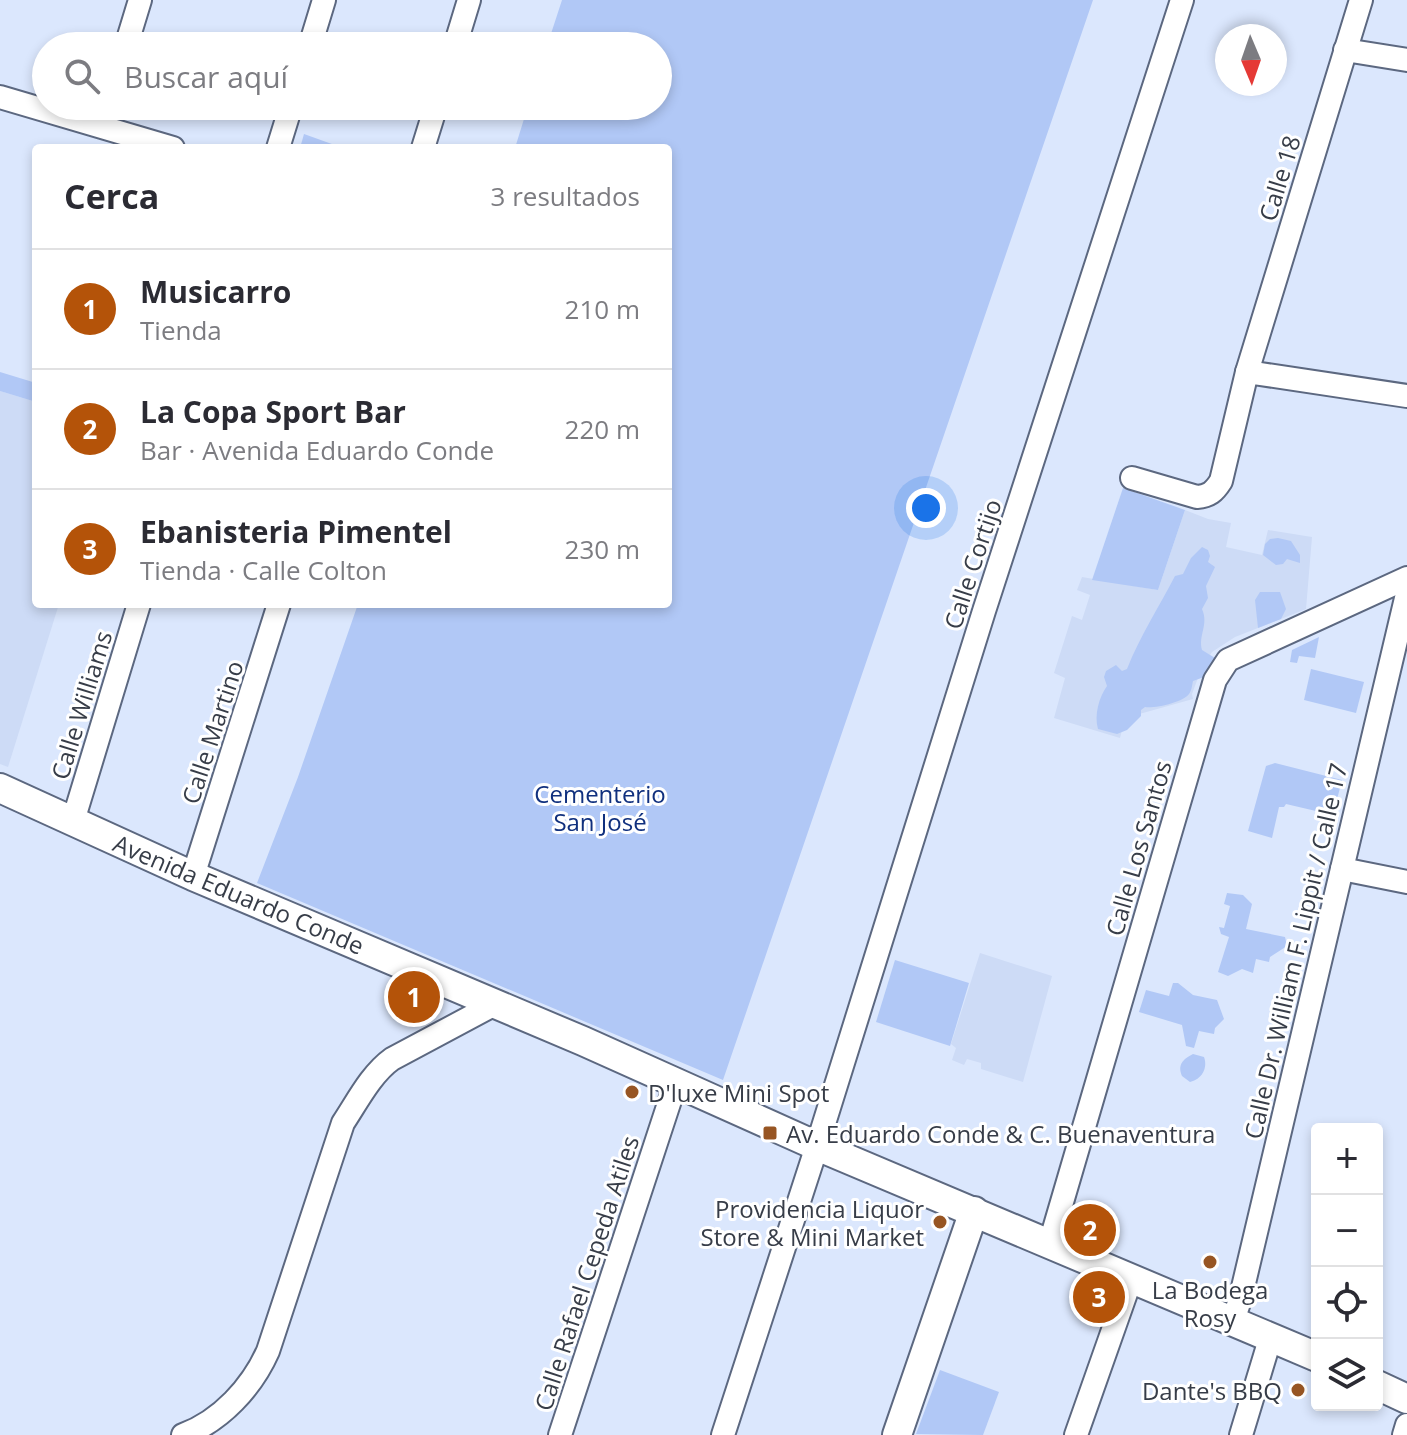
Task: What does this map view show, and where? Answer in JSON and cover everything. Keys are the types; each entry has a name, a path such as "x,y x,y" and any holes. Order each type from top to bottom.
{"street":[{"path":"130,32 140,0"},
{"path":"314,32 324,0"},
{"path":"459,32 469,0"},
{"name":"Calle Cortijo","path":"723,1435 984,611 1182,0"},
{"name":"Calle 18","path":"1132,478 1197,497 1215,491 1221,481 1247,372 1361,0"},
{"path":"1345,50 1407,60"},
{"path":"0,97 32,103"},
{"path":"113,120 164,144"},
{"path":"279,144 287,120"},
{"path":"424,144 432,120"},
{"path":"1247,372 1407,396"},
{"name":"Calle Los Santos","path":"1050,1243 1215,680 1228,660 1407,578"},
{"name":"Calle Dr. William F. Lippit / Calle 17","path":"1233,1320 1407,594"},
{"name":"Calle Williams","path":"73,821 138,608"},
{"name":"Calle Martino","path":"193,876 278,608"},
{"name":"Avenida Eduardo Conde","path":"0,788 193,876 676,1082 817,1146 1311,1354"},
{"path":"1342,869 1407,882"},
{"path":"183,1435 212,1420 239,1395 263,1362 343,1123 364,1091 392,1059 495,1004"},
{"name":"Calle Rafael Cepeda Atiles","path":"560,1435 676,1082"},
{"path":"897,1435 974,1211"},
{"path":"1076,1435 1131,1279"},
{"path":"1241,1435 1271,1336"},
{"path":"1383,1388 1407,1399"},
{"path":"1404,1435 1407,1425"}],"shaded area":[{"path":"0,391 32,401 32,608 58,608 8,767 0,764"},
{"path":"1185,510 1208,519 1231,523 1226,547 1262,555 1268,530 1312,537 1306,609 1235,637 1212,652 1202,667 1193,699 1125,718 1120,738 1054,718 1065,678 1054,673 1072,616 1082,620 1090,595 1077,590 1082,577 1158,590"},
{"path":"980,953 1052,976 1023,1082 981,1069 981,1063 967,1059 964,1065 952,1060 956,1048 951,1044"}],"green space":[{"name":"Cementerio San José","path":"562,0 1093,0 723,1080 257,883 298,777 357,608 672,608 672,144 516,144 524,120 672,120 672,32 552,32"},
{"path":"304,134 332,144 301,144"},
{"path":"0,372 32,382 32,401 0,391"},
{"path":"1123,488 1185,510 1158,590 1092,580"},
{"path":"1270,539 1291,541 1300,555 1300,563 1287,559 1283,564 1276,565 1263,555 1265,544"},
{"path":"1202,547 1208,550 1208,562 1215,567 1206,586 1208,598 1202,609 1201,645 1202,650 1216,662 1207,676 1193,681 1190,692 1181,700 1145,707 1127,730 1117,734 1098,729 1097,712 1107,686 1106,671 1116,665 1122,671 1127,669 1175,576 1183,574 1191,558"},
{"path":"1260,592 1280,592 1286,609 1281,619 1258,628 1255,600"},
{"path":"1319,637 1315,658 1299,656 1297,663 1290,662 1292,650"},
{"path":"1311,669 1364,682 1356,713 1304,700"},
{"path":"1275,763 1342,780 1333,815 1286,804 1279,807 1272,838 1248,831 1266,766"},
{"path":"1227,893 1243,895 1252,904 1246,929 1285,937 1287,946 1270,957 1269,962 1256,959 1253,973 1242,969 1228,976 1218,972 1229,937 1221,934 1219,927 1224,928 1230,906 1224,904"},
{"path":"895,960 969,983 950,1046 876,1022"},
{"path":"1173,983 1178,983 1193,995 1217,1000 1224,1019 1215,1028 1214,1034 1199,1031 1194,1048 1186,1046 1182,1025 1139,1012 1146,990 1169,996"},
{"path":"1193,1054 1204,1057 1205,1065 1201,1076 1190,1082 1182,1076 1180,1069 1184,1060"},
{"path":"940,1370 999,1392 983,1435 916,1434"}],"place":[{"name":"Musicarro","path":"414,997"},
{"name":"D'luxe Mini Spot","path":"632,1092"},
{"name":"Av. Eduardo Conde & C. Buenaventura","path":"770,1133"},
{"name":"Providencia Liquor Store & Mini Market","path":"940,1222"},
{"name":"La Copa Sport Bar","path":"1090,1230"},
{"name":"La Bodega Rosy","path":"1210,1262"},
{"name":"Ebanisteria Pimentel","path":"1099,1297"},
{"name":"Dante's BBQ","path":"1298,1390"}]}
